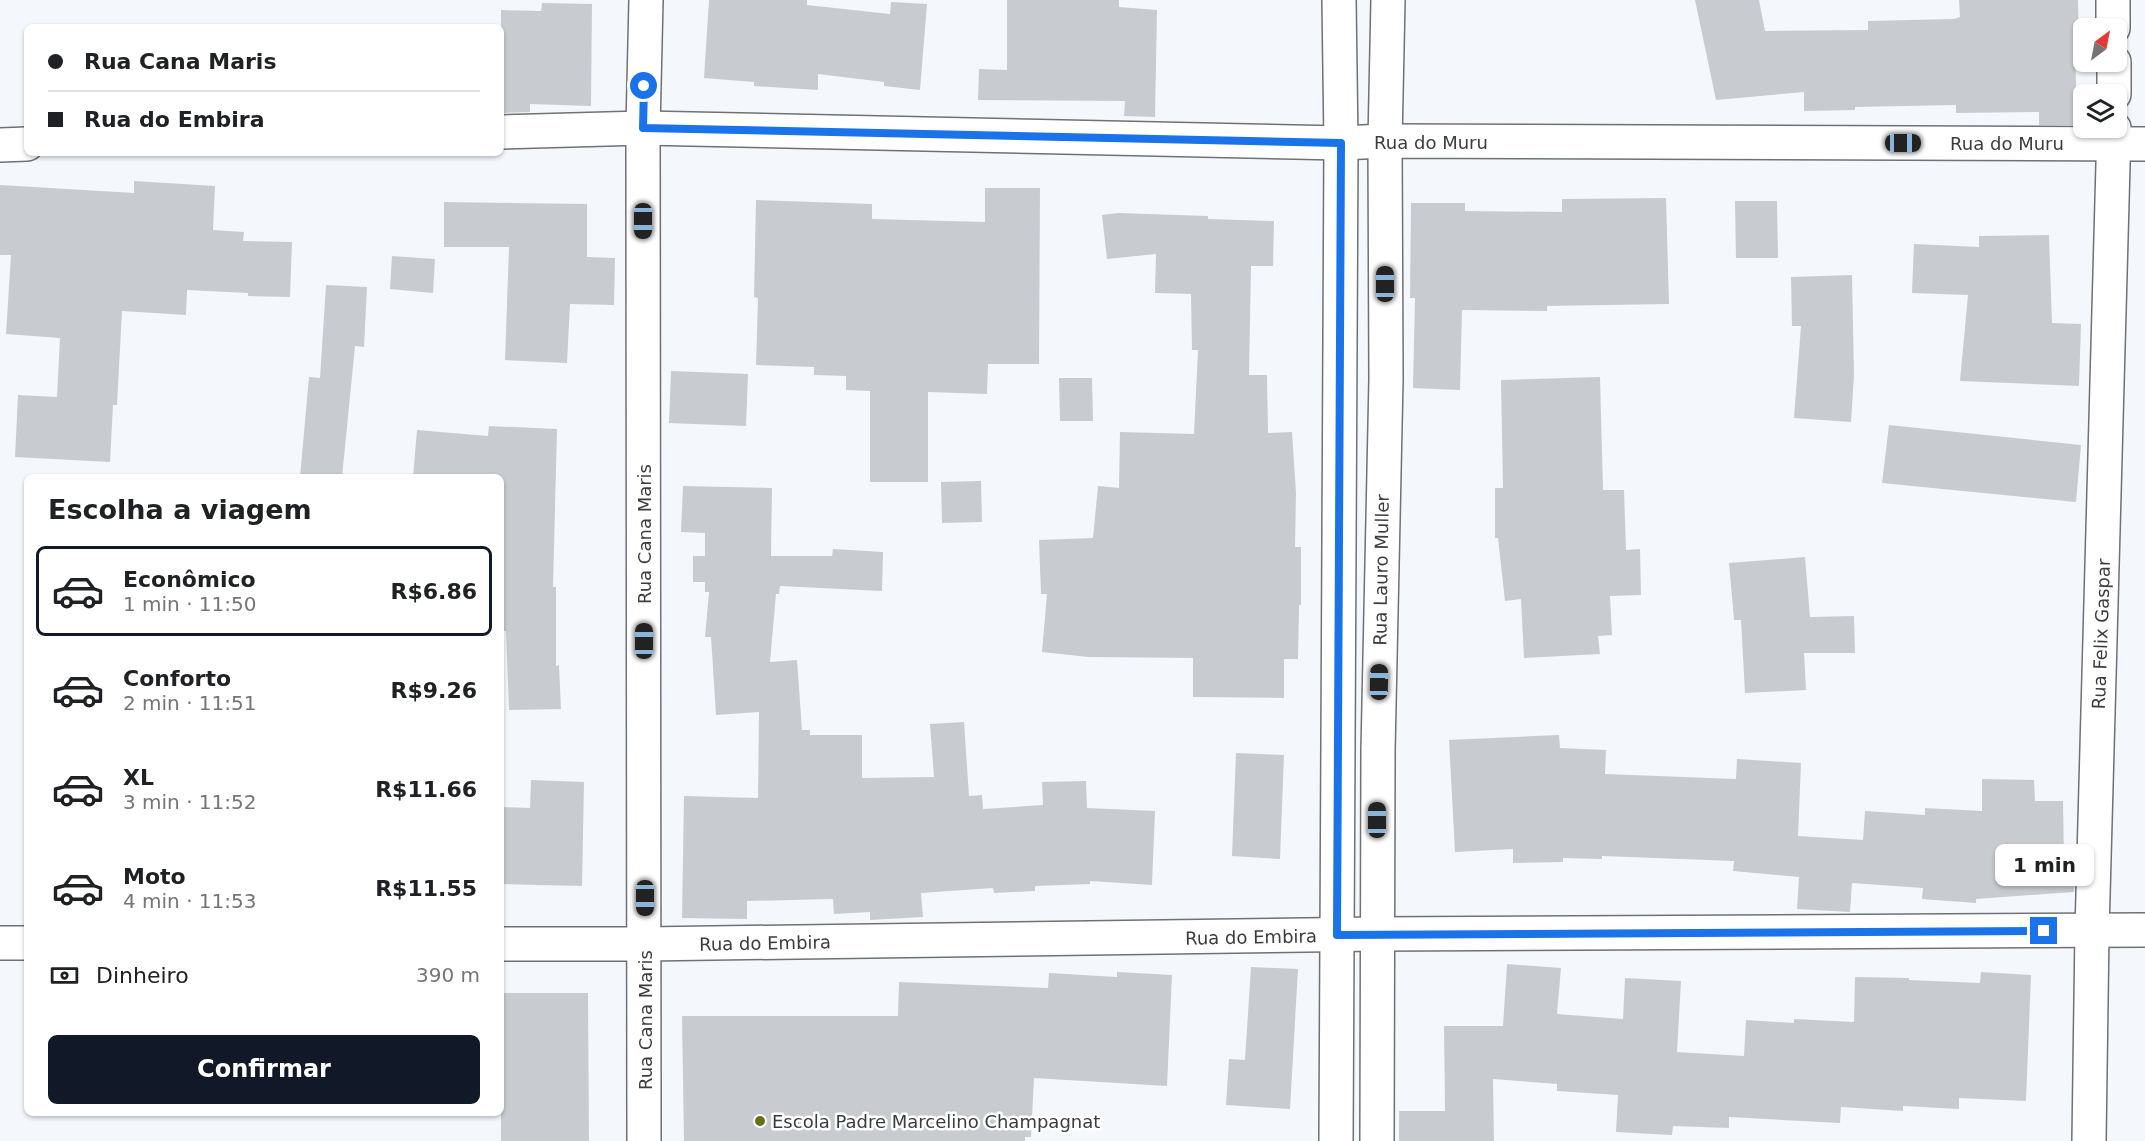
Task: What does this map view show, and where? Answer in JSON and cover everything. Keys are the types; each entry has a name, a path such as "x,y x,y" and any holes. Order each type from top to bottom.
{"street":[{"name":"Rua Cana Maris","path":"644,1141 643,128 646,0"},
{"path":"1336,1141 1341,143 1339,0"},
{"name":"Rua Lauro Muller","path":"1377,1141 1378,751 1386,379 1385,141 1388,0"},
{"path":"2113,0 2113,18"},
{"name":"Rua do Muru","path":"504,132 643,128 1341,143 2125,138"},
{"name":"Rua Felix Gaspar","path":"2089,1141 2092,931 2125,138"},
{"path":"0,145 24,144"},
{"path":"1337,753 1378,751"},
{"name":"Rua do Embira","path":"504,944 645,945 1377,934 2145,930"},
{"path":"0,943 24,943"}],"building":[{"path":"709,0 807,0 807,5 890,14 891,2 927,4 920,90 884,86 884,82 818,74 818,90 754,86 754,82 704,78"},
{"path":"1007,0 1119,0 1119,7 1157,10 1155,117 1124,116 1125,101 978,100 979,69 1007,70"},
{"path":"1695,0 1759,0 1765,31 1868,30 1868,21 1954,19 1960,17 1959,0 2078,0 2078,18 2073,18 2073,72 2076,72 2076,84 2073,84 2073,125 2039,125 2039,112 1956,113 1956,105 1855,107 1855,110 1804,111 1804,92 1716,100"},
{"path":"542,3 592,4 591,106 530,104 530,112 504,113 504,24 501,24 501,10 541,11"},
{"path":"134,181 215,186 213,230 244,232 243,241 292,242 290,297 248,296 248,293 187,290 186,315 122,311 117,405 113,405 110,462 15,457 18,395 57,397 60,338 6,334 11,255 0,255 0,185 134,193"},
{"path":"985,188 1040,188 1039,364 988,364 987,394 928,392 928,482 870,482 870,391 846,390 846,376 814,375 814,367 756,365 758,298 754,297 756,200 872,204 872,219 985,222"},
{"path":"1666,198 1669,304 1547,306 1547,311 1462,310 1460,390 1413,388 1415,298 1410,298 1411,203 1465,203 1465,211 1562,212 1562,199"},
{"path":"1735,201 1777,201 1778,258 1736,258"},
{"path":"444,202 587,204 587,257 615,258 614,305 570,304 567,363 505,360 509,247 444,247"},
{"path":"1118,213 1274,221 1273,266 1251,266 1249,375 1267,375 1268,433 1292,432 1296,493 1295,547 1301,547 1301,605 1299,605 1298,659 1284,659 1284,698 1193,697 1193,658 1088,657 1042,652 1047,594 1041,594 1039,540 1093,538 1098,486 1119,488 1120,432 1194,434 1198,350 1192,350 1191,294 1155,293 1156,254 1107,259 1102,215"},
{"path":"2049,235 2052,323 2081,324 2079,386 1960,381 1968,295 1912,293 1914,244 1979,247 1979,236"},
{"path":"392,256 435,259 433,293 390,289"},
{"path":"1852,275 1854,375 1851,422 1794,418 1801,326 1792,326 1791,277"},
{"path":"326,285 367,287 364,347 355,346 342,474 300,474 309,377 320,378"},
{"path":"671,371 748,374 746,426 669,423"},
{"path":"1600,377 1603,490 1624,490 1626,550 1640,549 1641,595 1610,596 1612,635 1598,636 1600,654 1524,658 1521,599 1505,601 1498,538 1495,538 1495,488 1503,488 1501,380"},
{"path":"1059,378 1092,378 1093,421 1060,421"},
{"path":"1889,425 2081,445 2076,502 1882,483"},
{"path":"489,426 557,429 553,587 556,587 556,666 559,665 561,709 509,710 506,631 504,631 504,474 413,474 417,430 488,436"},
{"path":"981,481 982,522 942,523 941,482"},
{"path":"683,486 772,488 771,556 832,556 833,549 883,552 882,591 780,586 779,594 776,594 770,662 797,660 802,730 810,730 810,735 862,735 862,778 934,777 930,724 964,722 969,796 982,795 983,809 1043,805 1042,782 1086,781 1087,808 1155,811 1152,885 1090,881 1090,884 1035,886 1035,891 994,893 993,888 921,893 923,917 870,920 870,912 834,914 833,899 747,901 747,919 682,918 684,796 758,798 759,712 716,715 711,637 705,637 709,592 705,592 705,582 693,582 693,556 705,556 705,533 681,532"},
{"path":"1805,557 1810,617 1854,616 1855,653 1804,653 1806,690 1745,693 1741,620 1734,620 1729,563"},
{"path":"1559,735 1560,748 1606,750 1605,774 1736,779 1737,759 1801,763 1798,836 1863,840 1865,811 1925,815 1925,808 1982,811 1982,779 2034,780 2035,801 2063,801 2064,858 2075,857 2074,892 1976,899 1976,903 1922,899 1923,888 1852,883 1850,912 1797,909 1799,877 1733,871 1734,861 1602,856 1602,859 1563,858 1563,862 1513,863 1513,849 1455,852 1449,740"},
{"path":"1236,753 1284,755 1280,859 1232,856"},
{"path":"531,780 584,782 582,886 504,884 504,807 530,808"},
{"path":"1507,964 1561,968 1557,1014 1623,1019 1625,978 1681,981 1677,1052 1744,1056 1746,1020 1794,1023 1794,1019 1854,1022 1855,977 1980,983 1981,972 2031,975 2026,1101 1959,1098 1959,1109 1903,1106 1903,1111 1841,1107 1840,1123 1729,1117 1729,1128 1673,1126 1672,1135 1616,1132 1618,1095 1557,1091 1557,1084 1493,1079 1494,1141 1399,1141 1399,1111 1445,1111 1444,1026 1503,1026"},
{"path":"1251,967 1298,969 1290,1109 1226,1105 1229,1059 1245,1060"},
{"path":"1117,972 1172,975 1167,1086 1034,1078 1031,1137 1025,1137 1025,1141 684,1141 682,1016 898,1016 899,982 1048,988 1049,973 1117,977"},
{"path":"504,993 588,993 589,1141 501,1141 501,1116 504,1116"}],"place":[{"name":"Escola Padre Marcelino Champagnat","path":"760,1121"}],"route":[{"path":"644,86 643,128 1341,143 1337,935 2044,931"}]}
